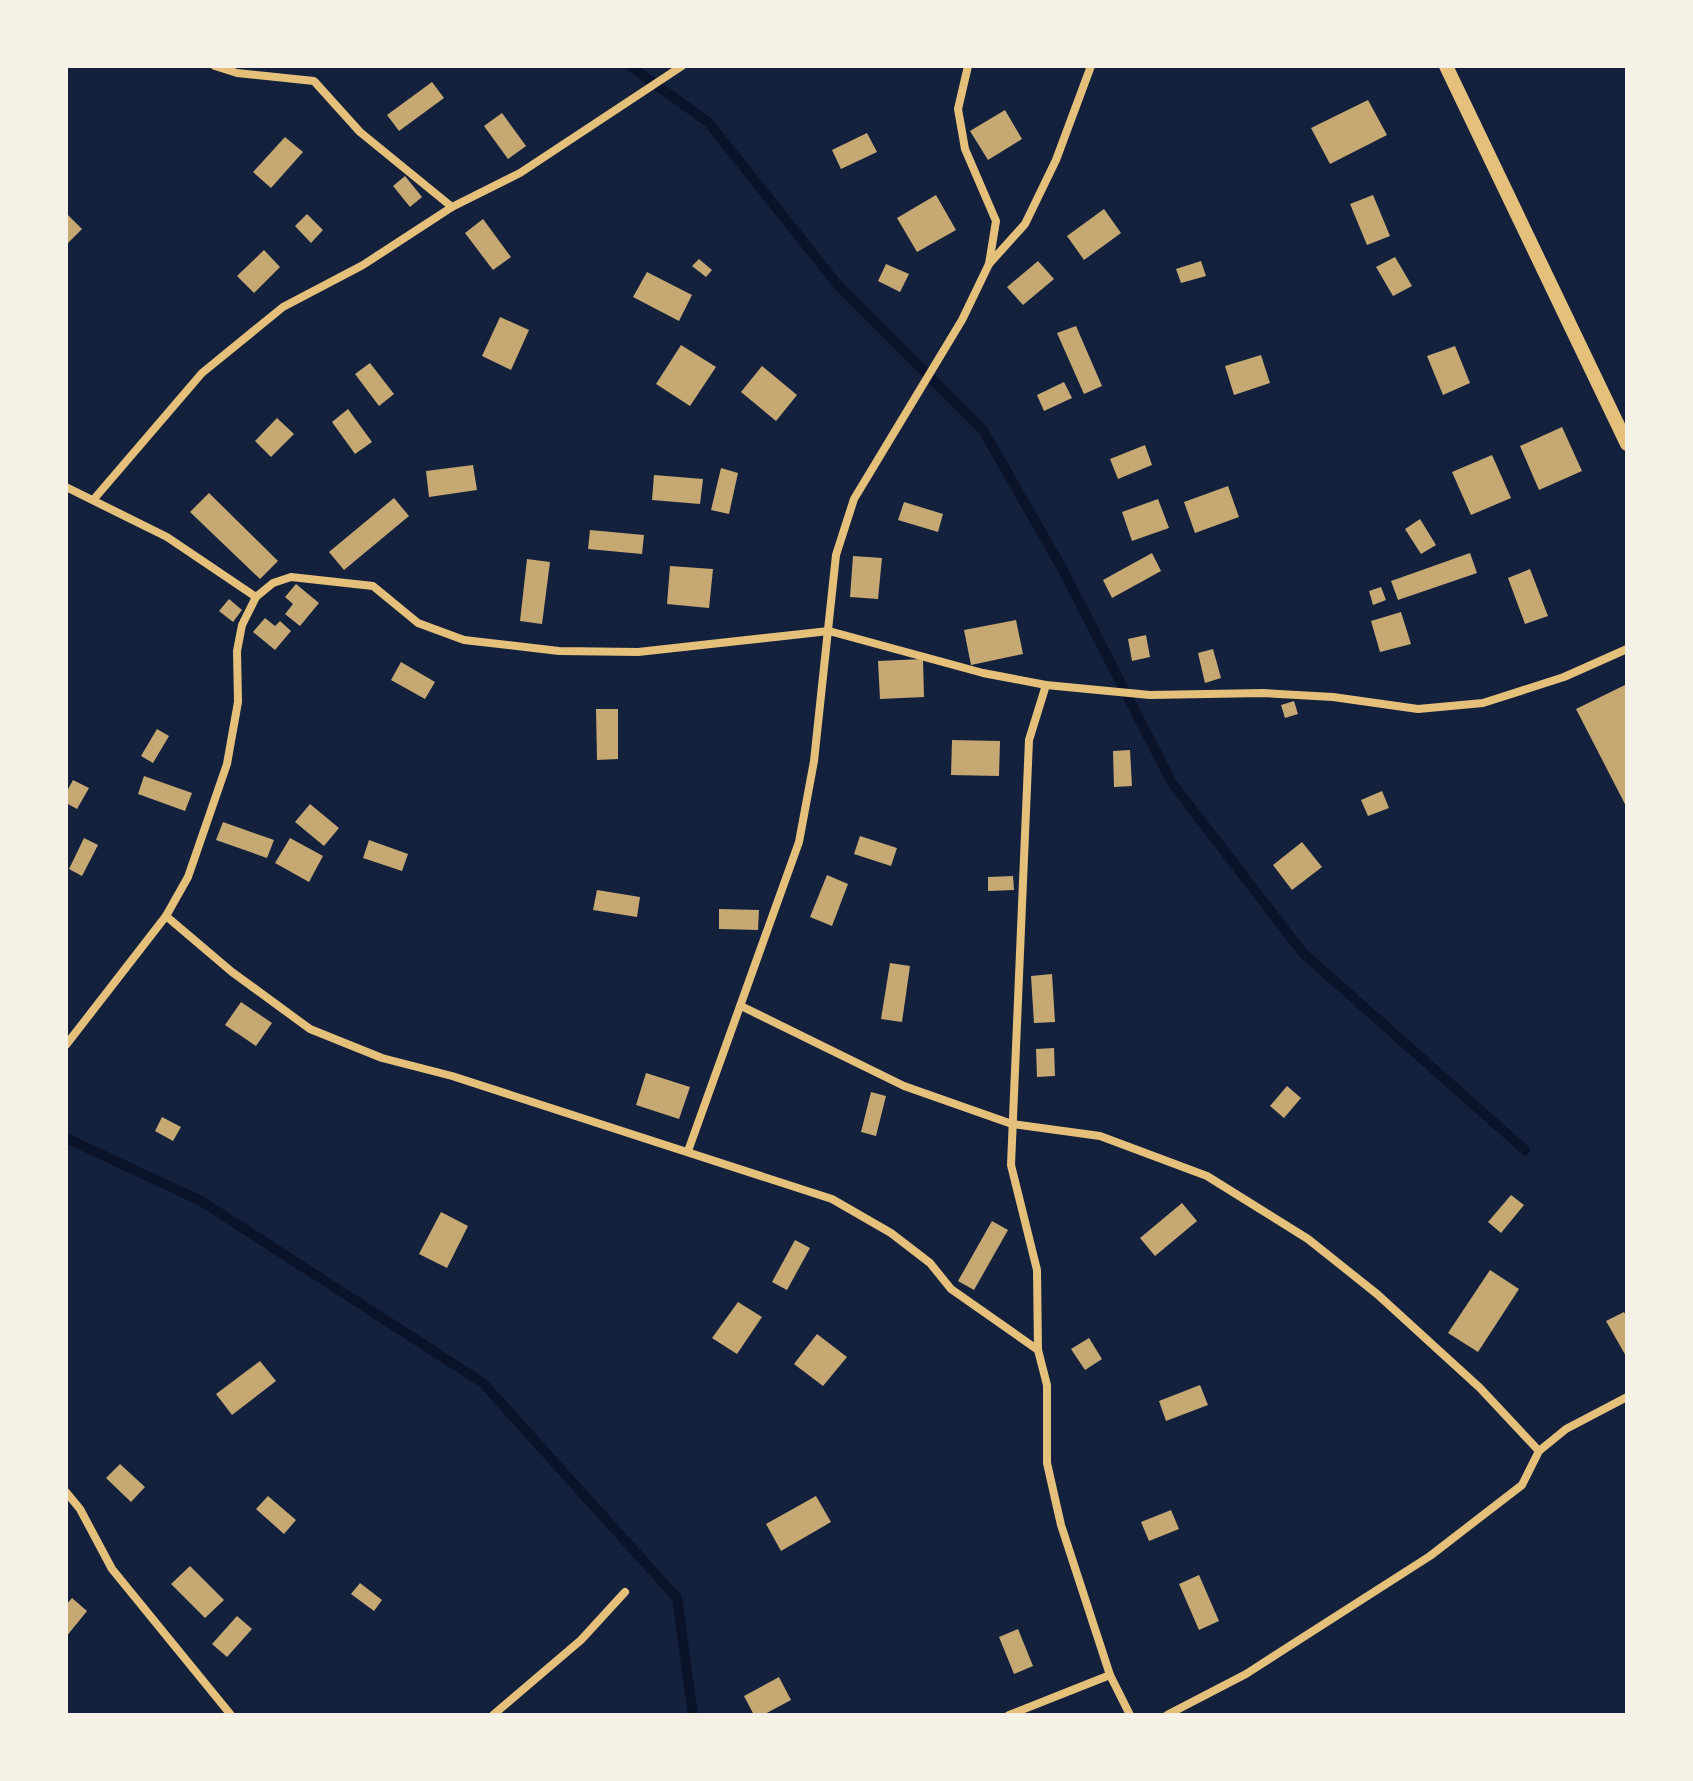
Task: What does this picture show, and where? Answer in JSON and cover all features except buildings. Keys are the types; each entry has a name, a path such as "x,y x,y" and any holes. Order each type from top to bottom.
{"street":[{"path":"215,66 237,73 314,81 360,132 452,207"},
{"path":"94,499 213,363 283,307 363,265 452,207 520,173 682,66"},
{"path":"968,66 958,109 965,149 996,221 989,264"},
{"path":"688,1151 799,842 814,761 836,555 854,499 962,320 989,264 1025,224 1056,160 1091,66"},
{"path":"1446,66 1627,444"},
{"path":"66,487 167,537 256,597"},
{"path":"66,1045 166,916 188,877 227,764 238,702 237,651 242,625 256,597 273,583 291,577 373,586 418,623 464,640 559,651 638,652 829,631 983,673 1046,685 1150,695 1263,693 1333,697 1418,709 1483,703 1564,677 1627,649"},
{"path":"1046,685 1029,740 1011,1165 1037,1270 1038,1350 1047,1385 1047,1463 1071,1562 1110,1675 1130,1715"},
{"path":"166,916 232,972 310,1029 382,1058 452,1076 832,1199 891,1233 930,1263 951,1289 1038,1350"},
{"path":"741,1006 904,1086 1012,1124 1100,1136 1207,1176 1308,1239 1377,1294 1480,1388 1539,1451"},
{"path":"1167,1715 1246,1674 1430,1556 1522,1485 1539,1451 1566,1429 1627,1397"},
{"path":"66,1492 80,1509 112,1569 231,1715"},
{"path":"493,1715 581,1640 625,1592"},
{"path":"1009,1715 1110,1675"}],"waterway":[{"path":"630,66 708,122 838,285 983,430 1063,570 1172,783 1303,953 1525,1150"},
{"path":"66,1138 201,1201 483,1383 677,1598 693,1715"}]}
